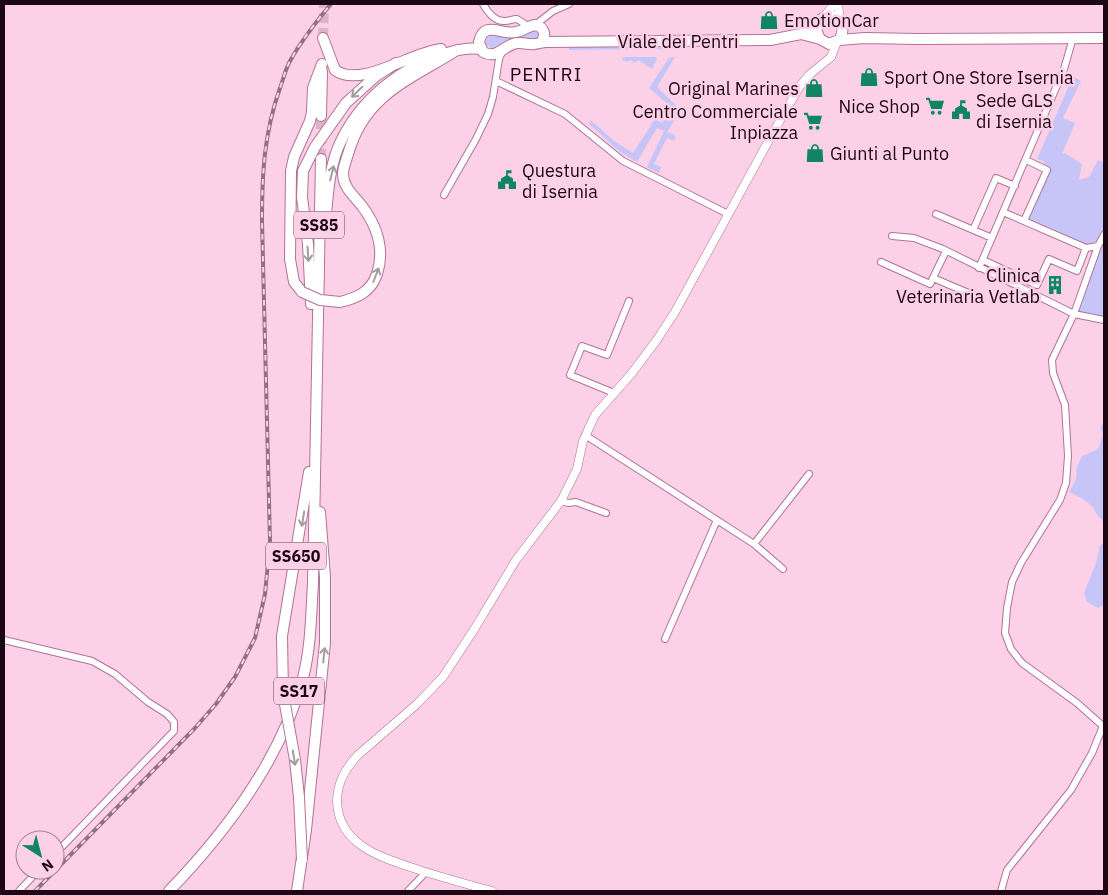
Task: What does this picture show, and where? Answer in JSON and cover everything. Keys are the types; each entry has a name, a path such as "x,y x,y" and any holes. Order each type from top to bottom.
{"main road":[{"path":"865,38 854,34 832,16 822,19 816,30 822,41 829,44 865,38 1104,38"},
{"name":"Viale dei Pentri","path":"483,48 498,53 513,44 522,42 533,44 538,31 555,42 770,40 801,34 822,19"},
{"path":"838,41 843,32 841,22"},
{"path":"483,48 481,35 486,30 493,29 514,33 538,31"},
{"name":"Viale dei Pentri","path":"801,34 822,41"},
{"path":"322,116 323,38 331,64 335,70 340,74 356,76 436,49 465,46 483,48"},
{"path":"318,291 325,265 325,220 328,188 340,142 350,124 363,106 398,75 424,61 457,50 483,48"},
{"path":"322,64 313,88 310,120 294,157 291,171 290,259 294,282 302,292 320,300 340,302 360,296 370,287 380,264 381,247 373,224 363,207 345,185 343,173 358,128 374,105 388,92 404,80 457,50"},
{"path":"317,338 311,307 308,244 302,197 303,171 315,147 346,103 376,76 396,63"},
{"name":"SS85","path":"318,316 321,159"},
{"name":"SS17","path":"169,891 222,831 248,793 280,740 297,698 303,676 310,636 318,316"},
{"name":"SS650","path":"302,860 295,760 283,693 282,636 309,476 310,434 316,420"},
{"name":"SS650","path":"296,891 306,830 325,643 326,611 316,451"}],"street":[{"path":"483,4 486,10 501,22 517,19 538,31 547,16 569,4"},
{"path":"822,19 834,4"},
{"path":"838,4 841,22"},
{"path":"509,20 514,26 514,33"},
{"path":"979,268 1064,69 1073,38"},
{"path":"822,41 827,50 825,62"},
{"path":"492,891 380,858 358,843 343,827 339,816 338,787 348,766 417,704 443,677 516,560 561,501 577,469 585,435 595,415 644,357 665,326 800,86 809,75 831,57 838,41"},
{"path":"483,48 495,60 497,66"},
{"path":"444,195 483,125 493,96 497,66 503,51"},
{"path":"496,80 565,114 623,161 728,214"},
{"path":"1024,221 1047,170 1026,160"},
{"path":"973,230 996,178 1015,186"},
{"path":"1004,212 1086,248 1098,246"},
{"path":"936,214 992,238"},
{"path":"1001,891 1007,870 1071,790 1092,754 1104,727 1077,703 1022,663 1010,649 1005,633 1012,582 1030,546 1060,500 1066,483 1068,456 1066,405 1057,386 1052,360 1074,314 1098,246 1104,235"},
{"path":"892,236 914,238 946,251 1074,314 1104,320"},
{"path":"982,260 1037,285 1049,259 1077,271 1086,248"},
{"path":"881,262 930,284 946,251"},
{"path":"933,278 978,298"},
{"path":"614,393 570,375 582,346 607,355 629,302"},
{"path":"585,435 754,544 783,569"},
{"path":"754,544 809,474"},
{"path":"561,501 568,503 576,502 606,513"},
{"path":"665,639 717,520"},
{"path":"4,640 92,660 115,674 148,702 167,714 174,722 174,730 65,844"},
{"path":"408,891 426,872"},
{"path":"19,891 29,880"}],"shaded area":[{"path":"534,29 538,33 537,38 507,41 492,49 486,44 487,39 491,35 513,36"},
{"path":"669,46 669,49 569,50 569,47"},
{"path":"624,57 656,57 657,59 652,69 638,60 635,63 630,60 628,62 622,60"},
{"path":"675,57 657,87 681,110 667,132 676,136 674,141 667,138 654,164 661,167 659,173 647,167 664,131 657,128 637,162 619,151 589,124 591,120 613,140 633,153 655,119 662,123 672,108 649,88 668,59"},
{"path":"1073,76 1081,81 1063,118 1075,123 1062,154 1065,153 1082,164 1079,180 1089,177 1098,160 1104,163 1104,320 1074,314 1097,246 1086,248 1024,221 1047,170 1043,161 1037,159"},
{"path":"1104,422 1104,522 1089,504 1069,492 1076,480 1077,467 1082,456 1098,449 1103,434 1100,427"},
{"path":"1104,543 1104,605 1098,608 1087,602 1084,593 1096,563 1100,545"}],"tunnel":[{"path":"323,38 324,4"},
{"path":"321,116 321,159"}],"railway":[{"path":"35,891 195,728 216,704 235,677 255,638 265,594 270,542 262,221 267,137 275,105 293,55 331,4"}],"place":[{"name":"EmotionCar","path":"769,20"},
{"name":"Sport One Store Isernia","path":"869,77"},
{"name":"Original Marines","path":"814,88"},
{"name":"Nice Shop","path":"935,106"},
{"name":"Sede GLS di Isernia","path":"961,110"},
{"name":"Centro Commerciale Inpiazza","path":"813,121"},
{"name":"Giunti al Punto","path":"815,153"},
{"name":"Questura di Isernia","path":"507,180"},
{"name":"Clinica Veterinaria Vetlab","path":"1055,285"}],"district":[{"name":"PENTRI","path":"546,74"}]}
